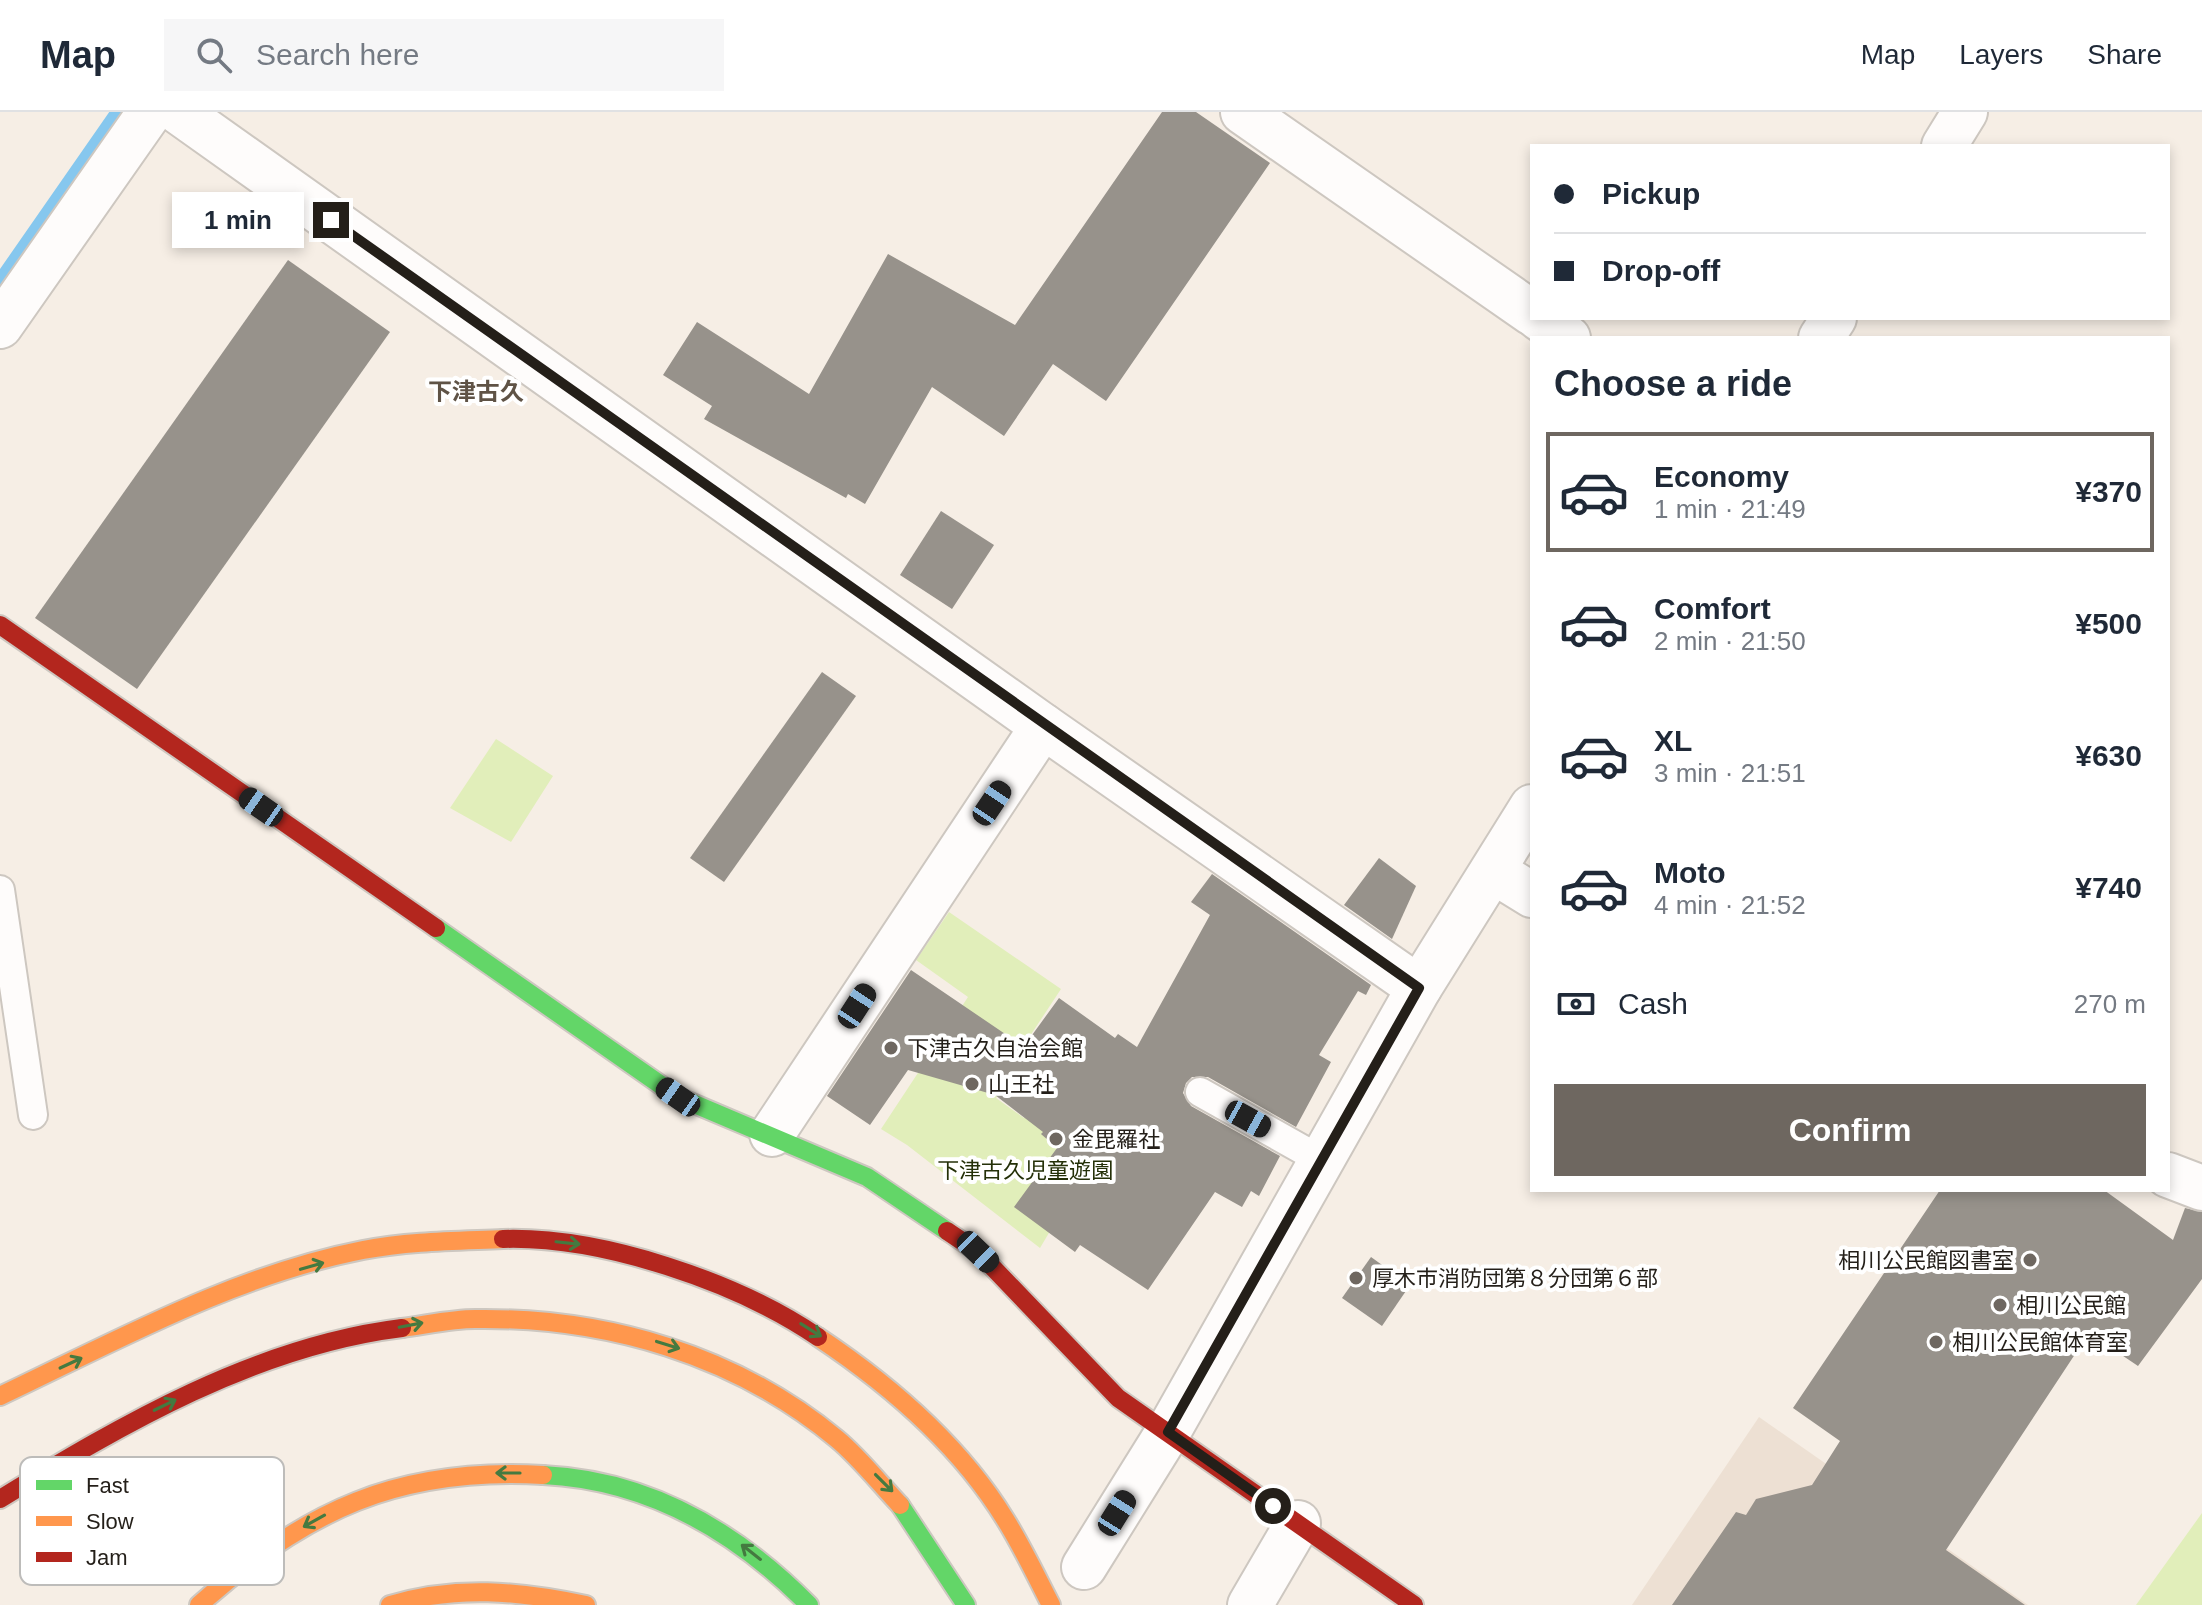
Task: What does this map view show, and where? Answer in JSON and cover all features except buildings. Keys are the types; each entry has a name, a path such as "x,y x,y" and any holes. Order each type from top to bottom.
{"main road":[{"path":"0,625 678,1097 772,1134 867,1177 978,1252 1118,1398 1414,1605"},
{"path":"0,1396 163,1320 260,1281 343,1257 413,1242 494,1237 575,1243 657,1260 737,1289 811,1328 875,1374 937,1435 992,1499 1034,1567 1051,1605"},
{"path":"69,1457 108,1433 190,1393 270,1360 355,1336 442,1320 519,1317 608,1327 687,1351 760,1383 828,1429 893,1492 948,1569 966,1605"},
{"path":"284,1538 330,1512 385,1490 446,1476 514,1472 580,1479 640,1495 697,1518 747,1548 796,1589 809,1605"},
{"path":"0,1499 20,1487"},
{"path":"199,1605 224,1585"},
{"path":"392,1604 469,1591 534,1593 586,1605"}],"street":[{"path":"0,326 150,112"},
{"path":"179,112 1043,726 1419,988"},
{"path":"1243,112 1530,312"},
{"path":"1945,144 1965,112"},
{"path":"1542,320 1565,336"},
{"path":"772,1134 1043,726"},
{"path":"1084,1567 1168,1432 1419,988 1530,810"},
{"path":"1493,871 1530,894"},
{"path":"2170,1176 2202,1188"},
{"path":"1250,1605 1298,1523"}],"lane":[{"path":"0,890 33,1115"},
{"path":"1200,1092 1321,1160"}],"shaded area":[{"path":"1759,1417 2028,1605 1632,1605"}],"green space":[{"path":"496,739 553,776 511,842 450,808"},
{"name":"下津古久児童遊園","path":"949,912 1061,989 1028,1039 1020,1034 987,1078 1002,1089 996,1098 1024,1118 1031,1110 1097,1152 1040,1248 907,1145 881,1129 968,997 916,960"},
{"path":"2202,1513 2202,1605 2136,1605"}],"waterway":[{"path":"0,283 119,112"}],"traffic: fast":[{"path":"436,928 678,1097 867,1177 947,1231"},
{"path":"543,1475 619,1487 688,1514 752,1554 809,1605"},
{"path":"900,1505 966,1605"}],"traffic: slow":[{"path":"0,1396 177,1312 315,1261 381,1247 503,1239"},
{"path":"402,1328 466,1319 524,1320 573,1325 667,1347 713,1364 798,1410 845,1446 900,1505"},
{"path":"818,1337 897,1396 945,1441 987,1492 1011,1529 1051,1605"},
{"path":"284,1539 357,1501 399,1488 491,1474 543,1475"},
{"path":"199,1605 223,1585"},
{"path":"390,1605 439,1595 488,1592 586,1605"}],"traffic: jam":[{"path":"0,625 436,928"},
{"path":"947,1231 978,1252 1118,1398 1414,1605"},
{"path":"503,1239 583,1245 667,1266 749,1298 818,1337"},
{"path":"70,1457 192,1392 243,1370 348,1337 402,1328"},
{"path":"0,1499 20,1487"}],"place":[{"name":"下津古久自治会館","path":"891,1048"},
{"name":"山王社","path":"972,1084"},
{"name":"金毘羅社","path":"1056,1139"},
{"name":"相川公民館図書室","path":"2030,1260"},
{"name":"厚木市消防団第８分団第６部","path":"1356,1278"},
{"name":"相川公民館","path":"2000,1305"},
{"name":"相川公民館体育室","path":"1936,1342"}],"district":[{"name":"下津古久","path":"476,392"}],"route":[{"path":"331,220 1043,726 1419,988 1168,1432 1273,1506"}]}
